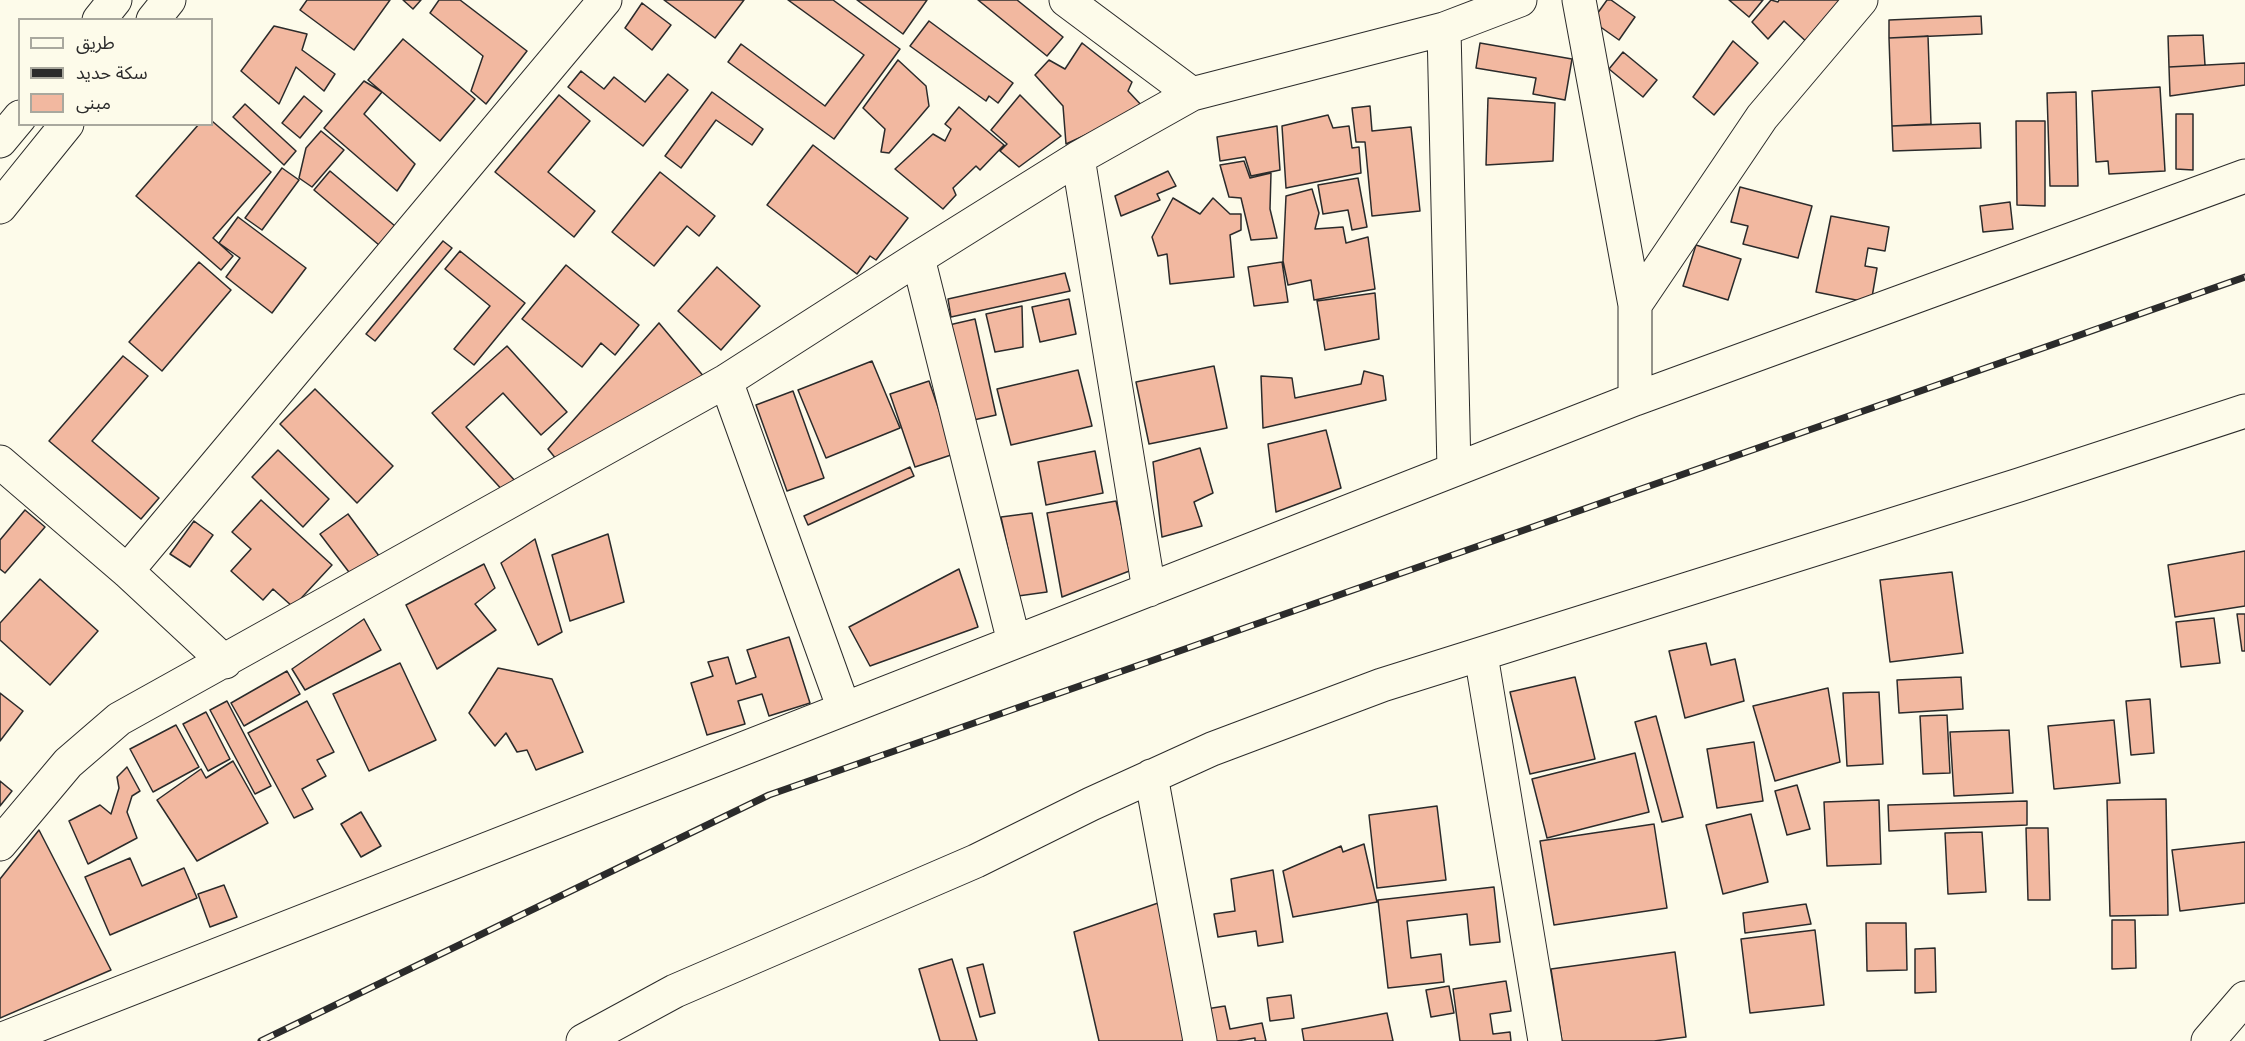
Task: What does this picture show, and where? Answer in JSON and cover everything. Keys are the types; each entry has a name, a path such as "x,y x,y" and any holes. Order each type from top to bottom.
{"street":[{"path":"101,18 115,0"},
{"path":"155,18 169,0"},
{"path":"126,571 605,0"},
{"path":"1066,0 1192,94"},
{"path":"0,844 68,763 119,719 726,381 1078,158 1192,94 1444,29 1520,0"},
{"path":"1579,0 1635,305 1635,399"},
{"path":"1635,305 1762,117 1861,0"},
{"path":"1444,29 1454,470"},
{"path":"0,141 18,119"},
{"path":"0,207 65,126"},
{"path":"1078,158 1149,590"},
{"path":"0,1040 1635,399 2245,176"},
{"path":"918,258 1014,642"},
{"path":"726,381 844,710"},
{"path":"583,1041 675,991 976,861 1091,804 1212,749 1371,689 2008,489 2245,411"},
{"path":"0,462 126,571 225,662"},
{"path":"1481,655 1545,1041"},
{"path":"1151,777 1200,1041"},
{"path":"2208,1041 2245,998"}],"building":[{"path":"307,0 390,0 354,50 300,10"},
{"path":"403,0 421,0 413,9"},
{"path":"439,0 460,0 527,51 486,104 471,91 483,56 430,13"},
{"path":"664,0 744,0 715,38"},
{"path":"788,0 833,0 900,49 834,139 728,62 741,44 825,106 864,55"},
{"path":"857,0 927,0 903,34"},
{"path":"978,0 1017,0 1063,37 1047,56"},
{"path":"1607,0 1611,0 1635,17 1619,40 1592,21"},
{"path":"1729,0 1763,0 1749,17"},
{"path":"1771,0 1778,2 1779,0 1844,0 1810,45 1784,21 1768,39 1752,22"},
{"path":"642,3 671,25 652,50 625,28"},
{"path":"1981,16 1982,34 1889,38 1889,20"},
{"path":"929,21 1013,83 998,103 989,96 986,101 910,46"},
{"path":"274,26 307,34 302,50 335,74 324,91 296,67 279,104 241,71"},
{"path":"2203,35 2205,65 2169,67 2168,36"},
{"path":"1928,36 1931,124 1892,126 1889,38"},
{"path":"403,39 475,99 440,141 368,80"},
{"path":"1733,41 1758,63 1714,115 1693,97"},
{"path":"1082,43 1132,82 1128,91 1144,108 1066,144 1063,106 1035,75 1049,60 1065,69"},
{"path":"1480,43 1572,59 1565,100 1533,94 1536,78 1476,68"},
{"path":"1623,52 1657,80 1643,97 1609,69"},
{"path":"898,60 926,86 929,106 889,153 881,152 885,129 863,108"},
{"path":"2245,63 2245,85 2170,96 2169,67"},
{"path":"581,71 604,89 614,77 645,102 668,74 688,90 643,146 568,87"},
{"path":"364,81 382,92 364,114 415,164 397,191 324,128"},
{"path":"2160,87 2165,171 2109,174 2108,161 2096,162 2092,91"},
{"path":"712,92 763,129 752,145 716,120 681,168 665,156"},
{"path":"2076,92 2078,186 2050,186 2047,93"},
{"path":"559,95 590,121 548,172 595,211 574,237 495,172"},
{"path":"1020,95 1061,136 1019,167 1000,151 1007,144 991,130"},
{"path":"304,96 322,111 300,138 282,123"},
{"path":"1488,98 1555,103 1553,161 1486,165"},
{"path":"245,104 296,151 284,165 233,117"},
{"path":"1370,106 1372,131 1411,127 1420,211 1372,216 1365,142 1356,142 1352,108"},
{"path":"959,107 1004,145 980,170 976,166 953,188 956,195 943,209 895,169 933,134 945,141 951,129 945,124"},
{"path":"2176,114 2193,114 2193,170 2176,169"},
{"path":"1328,115 1333,128 1349,126 1352,148 1359,147 1361,173 1286,188 1282,126"},
{"path":"2016,121 2045,121 2045,206 2017,205"},
{"path":"213,122 271,172 213,238 233,256 221,270 136,196 197,126 213,126"},
{"path":"1980,123 1981,148 1893,151 1892,126"},
{"path":"1277,126 1280,170 1251,176 1245,157 1220,161 1217,137"},
{"path":"321,131 344,150 312,187 299,178 306,148"},
{"path":"813,145 908,218 876,260 870,256 857,274 767,205"},
{"path":"1244,161 1250,178 1271,173 1270,209 1277,238 1251,240 1241,198 1229,197 1220,165"},
{"path":"282,168 299,180 262,230 245,218"},
{"path":"330,171 395,226 379,245 314,190"},
{"path":"1168,171 1176,186 1157,194 1160,200 1121,216 1115,196"},
{"path":"660,172 715,216 699,236 687,226 654,266 612,232"},
{"path":"1358,178 1367,227 1352,230 1348,210 1323,214 1318,185"},
{"path":"1740,187 1812,206 1798,258 1743,244 1748,226 1731,222"},
{"path":"1312,189 1319,213 1315,229 1343,227 1346,243 1368,237 1375,289 1314,300 1311,280 1288,285 1283,261 1286,196"},
{"path":"1173,198 1200,214 1213,198 1230,214 1241,214 1241,230 1230,235 1234,277 1170,284 1167,254 1158,256 1152,237"},
{"path":"2010,202 2013,229 1983,232 1980,206"},
{"path":"1831,216 1889,227 1885,251 1868,248 1865,266 1877,268 1871,303 1816,292"},
{"path":"238,217 306,268 272,313 226,277 240,258 219,243"},
{"path":"443,241 452,248 375,341 366,334"},
{"path":"1696,245 1741,259 1728,300 1683,286"},
{"path":"460,251 525,303 474,365 454,349 490,306 445,269"},
{"path":"199,262 231,290 162,371 129,342"},
{"path":"1282,262 1288,302 1254,306 1248,267"},
{"path":"566,265 639,325 615,355 601,343 582,367 522,319"},
{"path":"717,267 760,306 721,350 678,311"},
{"path":"1065,273 1070,291 951,317 948,299"},
{"path":"1375,293 1379,339 1325,350 1317,301"},
{"path":"1069,299 1076,334 1040,342 1032,307"},
{"path":"1022,306 1023,347 995,352 986,314"},
{"path":"975,319 996,415 969,421 949,325"},
{"path":"659,323 705,378 561,465 548,449"},
{"path":"507,346 567,412 541,435 503,393 466,427 517,483 505,493 432,413"},
{"path":"123,356 148,376 92,441 159,498 141,519 49,441"},
{"path":"872,361 900,428 826,458 798,390"},
{"path":"1214,366 1227,428 1149,444 1136,382"},
{"path":"1078,370 1092,426 1011,445 997,389"},
{"path":"1364,371 1383,376 1386,400 1263,428 1261,376 1292,378 1295,398 1361,384"},
{"path":"929,381 954,454 915,467 890,394"},
{"path":"315,389 393,466 357,503 280,424"},
{"path":"793,391 824,478 787,491 756,405"},
{"path":"1326,430 1341,488 1276,512 1268,444"},
{"path":"1200,448 1213,493 1194,502 1202,526 1162,537 1153,462"},
{"path":"278,450 329,499 303,527 252,477"},
{"path":"1095,451 1103,493 1046,505 1038,462"},
{"path":"910,467 914,476 808,525 804,516"},
{"path":"261,500 332,565 293,607 273,589 263,600 231,571 251,549 232,532"},
{"path":"1116,501 1132,570 1062,597 1047,513"},
{"path":"25,510 45,527 5,573 0,569 0,540"},
{"path":"1032,513 1047,592 1018,596 1001,517"},
{"path":"348,514 385,564 358,584 320,534"},
{"path":"194,521 213,535 190,567 170,554"},
{"path":"608,534 624,602 570,621 552,555"},
{"path":"535,539 562,632 538,645 501,563"},
{"path":"2245,551 2245,606 2175,617 2168,565"},
{"path":"484,564 495,588 475,604 496,630 437,669 406,605"},
{"path":"959,569 978,627 870,666 849,627"},
{"path":"1952,572 1963,653 1890,662 1880,580"},
{"path":"40,579 98,631 50,685 0,640 0,623"},
{"path":"2237,614 2245,614 2245,651 2242,651"},
{"path":"2214,618 2220,663 2181,667 2176,622"},
{"path":"364,619 381,650 305,690 292,669"},
{"path":"789,637 810,703 769,716 762,694 738,701 745,724 707,735 691,683 713,676 708,662 728,657 736,684 756,677 747,650"},
{"path":"1706,643 1711,665 1735,659 1744,701 1685,718 1669,651"},
{"path":"400,663 436,740 369,771 333,694"},
{"path":"498,668 552,679 583,752 536,770 527,750 517,752 506,733 495,746 469,713"},
{"path":"287,671 300,694 244,726 231,703"},
{"path":"1575,677 1595,759 1530,774 1510,692"},
{"path":"1961,677 1963,709 1899,713 1897,680"},
{"path":"1828,688 1840,762 1775,781 1753,706"},
{"path":"1879,692 1883,764 1847,766 1843,693"},
{"path":"0,693 23,711 0,741"},
{"path":"2150,699 2154,753 2131,755 2126,701"},
{"path":"227,701 271,786 255,794 210,710"},
{"path":"307,701 334,752 317,760 326,776 302,789 313,809 294,818 248,733"},
{"path":"206,712 230,759 208,771 183,724"},
{"path":"1947,715 1950,773 1923,774 1920,716"},
{"path":"1656,716 1683,817 1662,822 1635,722"},
{"path":"2114,720 2120,783 2054,789 2048,726"},
{"path":"176,725 199,767 153,792 130,749"},
{"path":"2009,730 2013,793 1954,796 1950,732"},
{"path":"1754,742 1763,801 1717,808 1707,749"},
{"path":"1635,753 1649,812 1547,838 1532,779"},
{"path":"233,761 268,823 197,861 157,800 201,769 206,778"},
{"path":"127,767 140,791 132,796 127,812 137,838 88,864 69,821 100,805 111,814 119,788 117,777"},
{"path":"0,781 12,791 0,806"},
{"path":"1797,785 1810,829 1787,835 1775,791"},
{"path":"2166,799 2168,915 2110,916 2107,800"},
{"path":"1879,800 1881,864 1827,866 1824,802"},
{"path":"2027,801 2027,825 1889,831 1888,805"},
{"path":"1437,806 1446,880 1377,888 1369,815"},
{"path":"361,812 381,846 361,857 341,824"},
{"path":"1751,814 1768,882 1723,894 1706,825"},
{"path":"1654,824 1667,908 1554,925 1540,841"},
{"path":"2026,828 2048,828 2050,900 2028,900"},
{"path":"39,830 111,970 0,1018 0,879"},
{"path":"1982,832 1986,892 1948,894 1945,833"},
{"path":"2245,842 2245,903 2180,911 2172,850"},
{"path":"1364,844 1377,902 1293,917 1283,871 1341,846 1343,852"},
{"path":"130,858 142,886 184,868 197,898 110,935 85,877"},
{"path":"1273,870 1283,942 1258,946 1256,931 1218,937 1214,914 1235,911 1231,879"},
{"path":"224,885 237,917 210,927 198,894"},
{"path":"1494,887 1500,942 1470,945 1467,914 1407,921 1411,958 1441,954 1444,982 1388,988 1378,900"},
{"path":"1161,902 1190,1041 1099,1041 1074,932"},
{"path":"1806,904 1811,924 1745,933 1743,913"},
{"path":"2112,920 2135,920 2136,968 2112,969"},
{"path":"1866,923 1906,923 1907,970 1867,971"},
{"path":"1815,930 1824,1005 1750,1013 1741,939"},
{"path":"1935,948 1936,992 1915,993 1915,949"},
{"path":"1675,952 1686,1037 1654,1041 1562,1041 1551,969"},
{"path":"952,959 977,1041 940,1041 919,969"},
{"path":"983,964 995,1013 980,1017 967,968"},
{"path":"1506,981 1511,1011 1490,1014 1493,1034 1510,1032 1511,1041 1460,1041 1453,989"},
{"path":"1449,986 1454,1013 1431,1017 1426,990"},
{"path":"1291,995 1294,1018 1270,1021 1267,998"},
{"path":"1225,1006 1230,1029 1262,1023 1266,1041 1255,1041 1255,1038 1237,1041 1206,1041 1200,1010"},
{"path":"1387,1013 1393,1041 1304,1041 1302,1029"}],"railway":[{"path":"261,1041 769,795 2245,277"}]}
